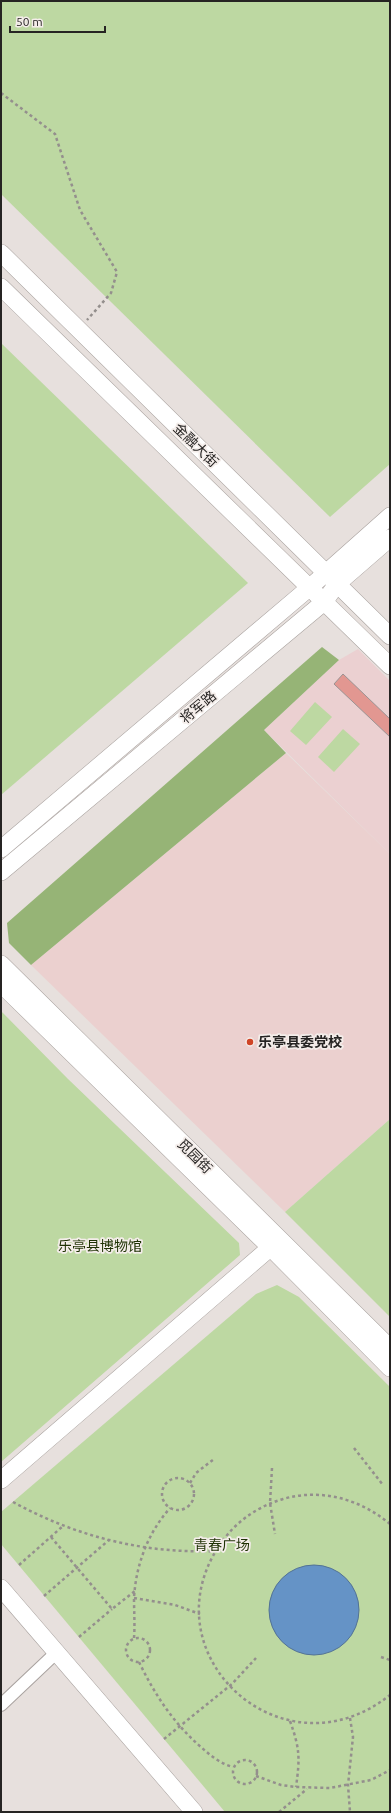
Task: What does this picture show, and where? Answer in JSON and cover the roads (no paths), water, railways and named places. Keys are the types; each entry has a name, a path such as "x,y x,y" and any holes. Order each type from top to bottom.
{"main road":[{"name":"金融大街","path":"1,254 390,636"},
{"name":"金融大街","path":"1,287 390,666"},
{"name":"将军路","path":"1,872 324,602 331,578 390,516"},
{"name":"将军路","path":"1,849 309,588 331,578 390,538"},
{"name":"觅园街","path":"1,964 276,1244 390,1368"},
{"name":"觅园街","path":"1,984 276,1244 390,1348"},
{"path":"1,1480 276,1244"},
{"path":"1,1588 194,1812"}],"street":[{"path":"1,1705 56,1652"}],"water":[{"path":"314,1565 331,1568 346,1578 356,1593 359,1610 356,1627 346,1642 331,1652 314,1655 297,1652 282,1642 272,1627 269,1610 272,1593 282,1578 297,1568"}],"place":[{"name":"乐亭县委党校","path":"250,1042"}],"park label":[{"name":"乐亭县博物馆","path":"100,1246"},
{"name":"青春广场","path":"222,1545"}]}
